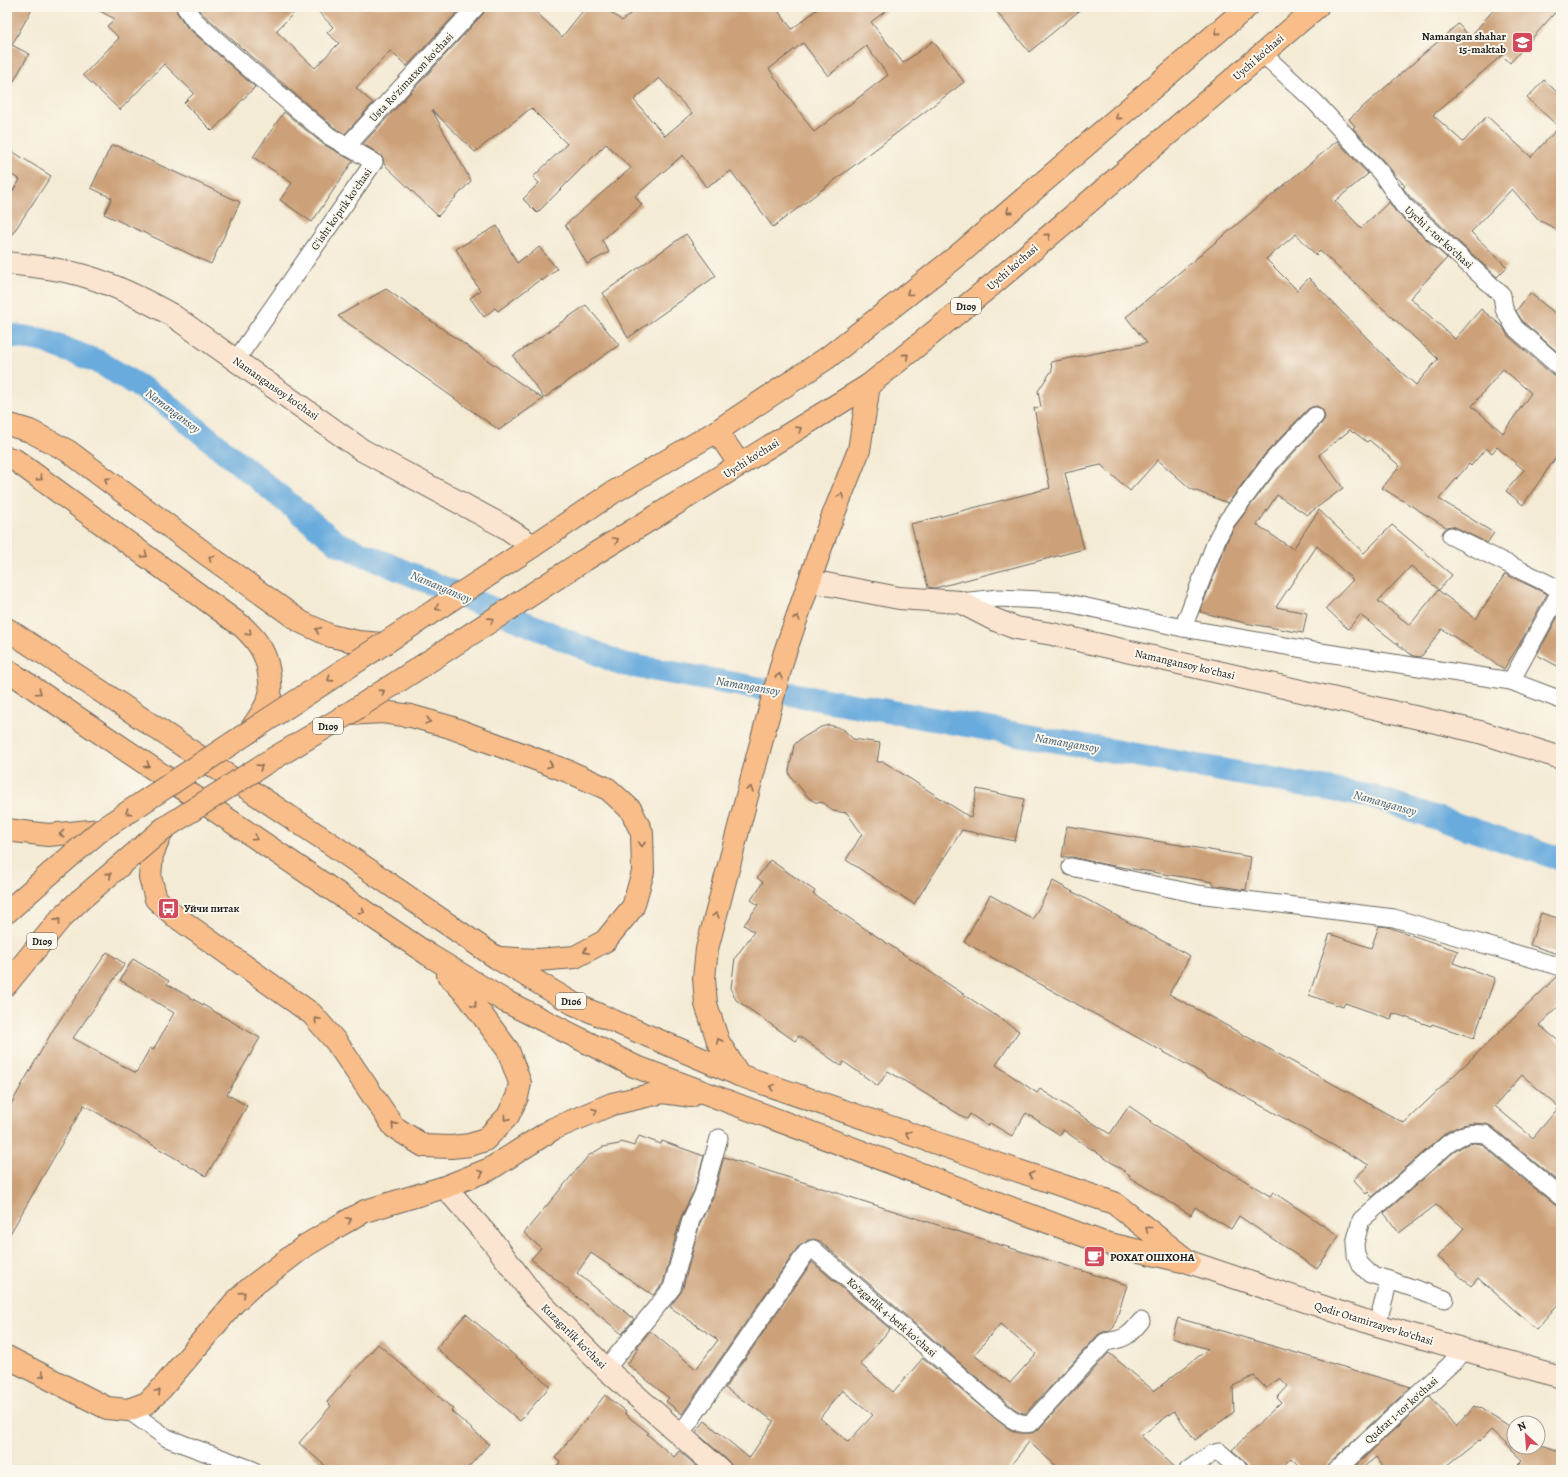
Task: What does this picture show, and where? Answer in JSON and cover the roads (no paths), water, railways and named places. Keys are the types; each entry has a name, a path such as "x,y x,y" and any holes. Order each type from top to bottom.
{"main road":[{"path":"7,912 101,830 612,493 717,431 827,358 956,257 1247,7"},
{"name":"Uychi ko'chasi","path":"348,714 583,561 869,385 993,284 1317,7"},
{"path":"739,1075 718,1041 706,1004 704,978 707,949 767,725 784,655 859,450 869,385"},
{"path":"7,424 30,431 68,451 206,554 301,622 331,636 358,642 383,644"},
{"path":"717,431 740,465"},
{"path":"7,458 15,460 254,637 263,650 269,671 271,693 263,710 249,732"},
{"name":"D106","path":"7,629 298,822 497,958 574,1004 739,1075 1114,1203 1189,1262"},
{"name":"D106","path":"7,670 429,956 505,1001 634,1066 741,1105 1101,1242 1189,1262"},
{"path":"348,714 382,712 411,716 450,727 570,772 608,789 631,810 642,832 643,872 633,907 605,941 575,957 538,960 497,958"},
{"name":"D109","path":"7,984 61,918 163,829 266,763 348,714"},
{"path":"163,829 152,855 150,877 156,899 175,916 312,1014 337,1043 394,1127 424,1146 451,1148 470,1146 485,1140 508,1116 517,1097 520,1083 508,1050 467,994 429,956"},
{"path":"7,830 48,835 101,830"},
{"path":"7,1357 106,1408 128,1410 147,1403 162,1388 234,1303 273,1269 305,1246 340,1224 365,1211 444,1187 490,1169 553,1129 612,1104 663,1092 741,1105"},
{"path":"786,1122 797,1095"}],"street":[{"name":"G'isht ko'prik koʻchasi","path":"185,7 194,20 329,136 374,162 236,360"},
{"name":"Usta Roʻzimatxon koʻchasi","path":"346,147 476,7"},
{"name":"Uychi 1-tor koʻchasi","path":"1263,54 1315,102 1376,167 1403,205 1502,295 1504,309 1515,328 1561,368"},
{"name":"Namangansoy ko'chasi","path":"7,263 50,268 89,277 143,298 172,315 362,450 505,527 525,551"},
{"path":"1183,628 1217,539 1226,522 1272,461 1315,416"},
{"path":"1451,536 1561,590 1511,681"},
{"name":"Namangansoy koʻchasi","path":"810,581 898,598 960,602 993,619 1016,628 1052,634 1480,732 1561,758"},
{"path":"960,602 999,598 1059,600 1183,628 1314,652 1511,681 1561,700"},
{"path":"1071,867 1198,894 1394,918 1561,967"},
{"path":"1445,1299 1370,1274 1360,1264 1356,1255 1355,1243 1361,1220 1448,1144 1460,1135 1474,1132 1485,1134 1561,1198"},
{"path":"606,1369 672,1288 692,1220 705,1189 719,1138"},
{"name":"Kuzagarlik koʻchasi","path":"444,1187 493,1242 533,1295 606,1369 720,1470"},
{"name":"Koʻzgarlik 4-berk koʻchasi","path":"680,1435 806,1253 813,1250 990,1402 1018,1423 1024,1425 1031,1424 1105,1342 1119,1340 1130,1335 1141,1321"},
{"name":"Qodir Otamirzayev koʻchasi","path":"1189,1262 1377,1325 1561,1377"},
{"path":"1377,1325 1389,1280"},
{"name":"Qudrat 1-tor koʻchasi","path":"1336,1470 1466,1350"},
{"path":"128,1410 167,1438 253,1470"},
{"path":"1188,1470 1210,1454 1219,1452 1240,1470"}],"waterway":[{"name":"Namangansoy","path":"7,335 42,340 99,362 160,399 337,543 622,664 1373,797 1561,859"}],"place":[{"name":"Namangan shahar 15-maktab","path":"1522,42"},
{"name":"Уйчи питак","path":"169,908"},
{"name":"РОХАТ ОШХОНА","path":"1095,1257"}]}
